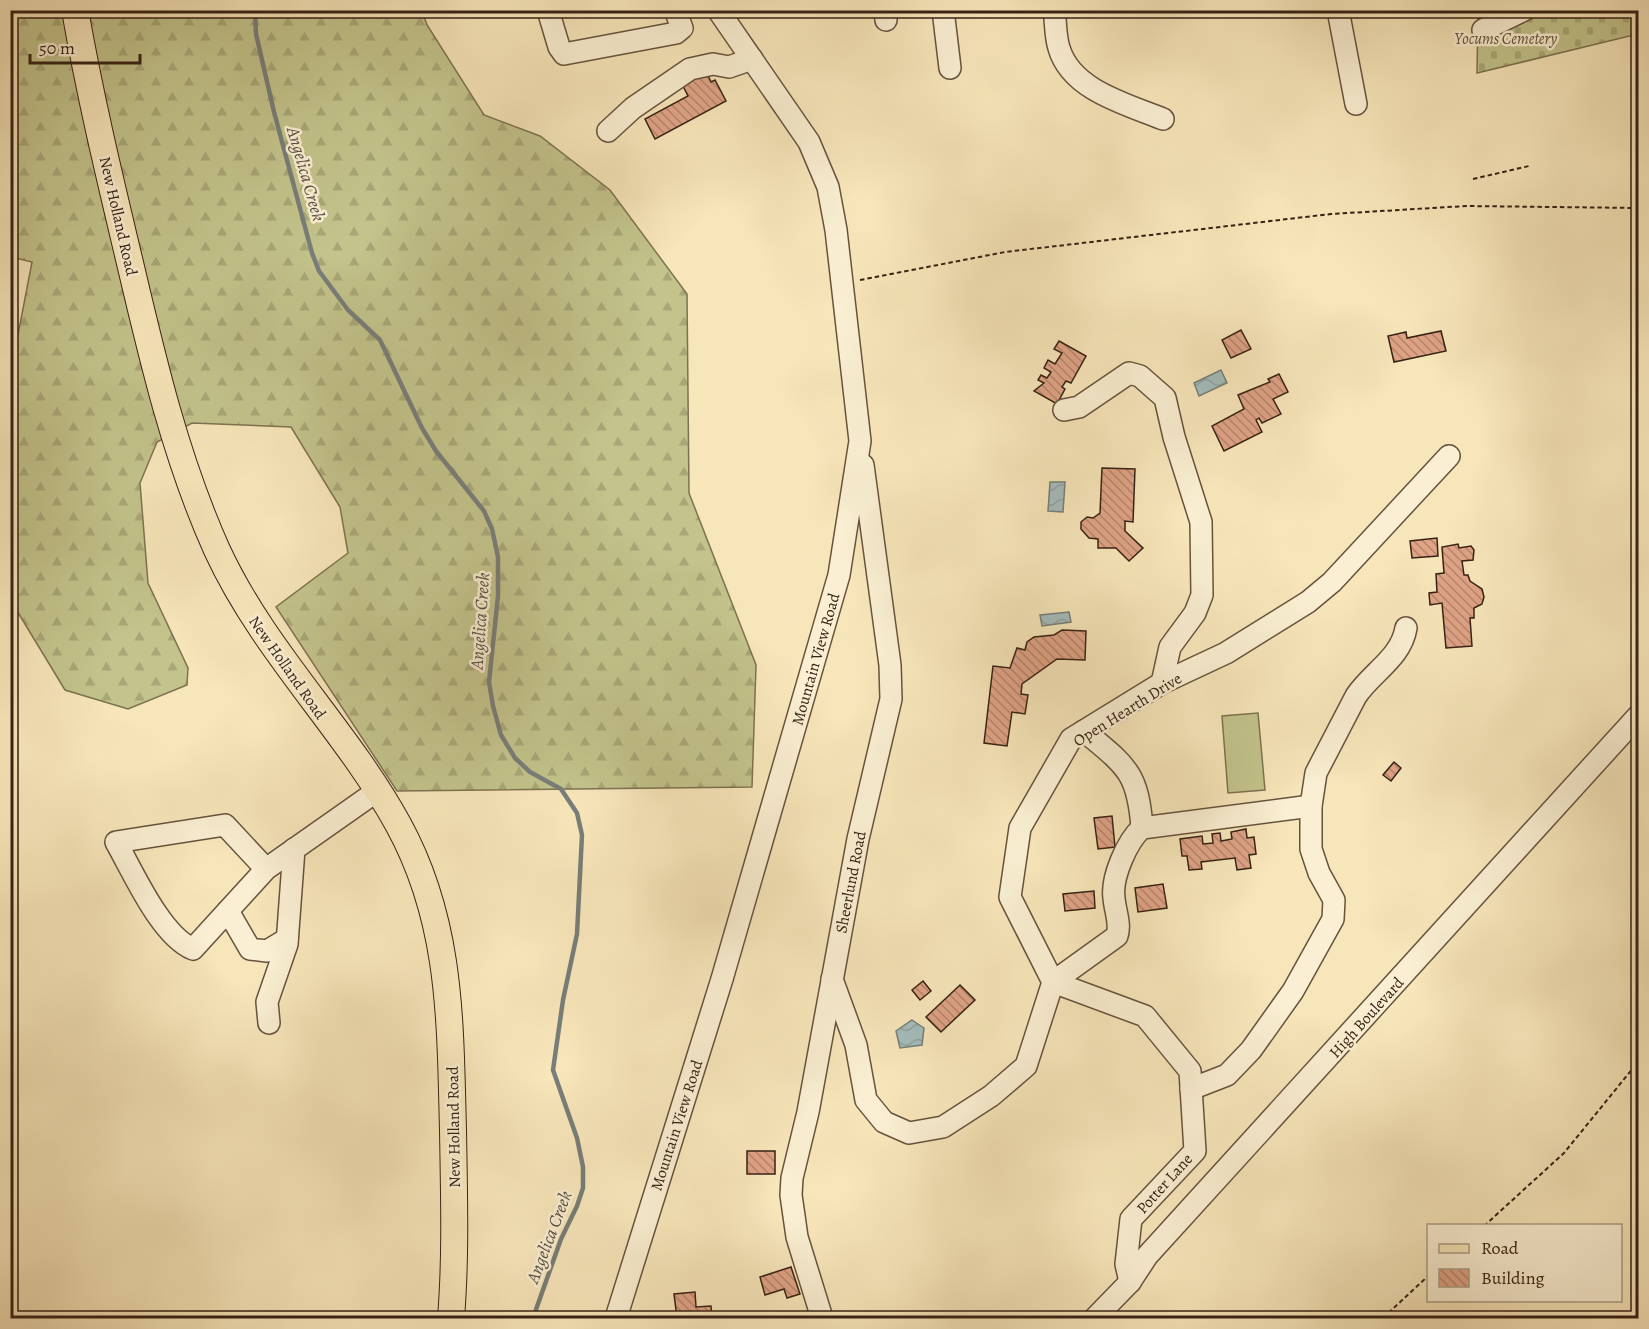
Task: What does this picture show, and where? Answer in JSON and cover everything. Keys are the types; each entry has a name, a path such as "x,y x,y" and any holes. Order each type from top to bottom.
{"main road":[{"name":"New Holland Road","path":"75,10 90,92 149,344 198,505 225,566 250,613 398,824 420,871 434,911 447,975 452,1035 455,1239 452,1318"}],"street":[{"path":"548,10 559,47 564,54 676,33 682,28 675,10"},
{"name":"Mountain View Road","path":"616,1318 722,979 839,575 860,441 831,201 823,172 809,142 718,10"},
{"path":"943,10 950,68"},
{"path":"1054,10 1059,48 1072,73 1112,99 1163,119"},
{"path":"1338,10 1356,104"},
{"path":"1483,30 1524,10"},
{"path":"608,131 633,108 690,69 713,64 729,67 752,59"},
{"path":"1064,410 1079,407 1129,373 1140,376 1165,398 1201,522 1203,584 1199,607 1170,647 1162,684"},
{"name":"Sheerlund Road","path":"822,1318 797,1237 791,1194 858,839 891,699 890,665 860,441"},
{"name":"Open Hearth Drive","path":"1053,982 1010,897 1020,828 1071,739 1162,684 1226,653 1308,602 1332,582 1449,456"},
{"path":"1191,1089 1227,1075 1251,1050 1293,991 1333,919 1334,900 1316,867 1311,849 1311,806 1316,773 1363,686 1400,648 1406,628"},
{"name":"High Boulevard","path":"1095,1318 1130,1282 1147,1256 1638,716"},
{"path":"1084,731 1121,761 1131,777 1140,795 1142,828"},
{"path":"266,868 225,825 116,842 151,904 181,944 193,949 266,868 377,791"},
{"path":"832,979 856,1045 866,1100 884,1122 909,1133 943,1126 991,1095 1026,1065 1053,982 1117,936 1119,929 1113,896 1116,878 1133,836 1142,828 1311,806"},
{"path":"269,1023 267,1002 287,939 294,849"},
{"path":"228,911 250,949 267,951 287,939"},
{"name":"Potter Lane","path":"1053,982 1145,1016 1190,1071 1195,1151 1131,1219 1126,1264 1130,1282"}],"path":[{"path":"1473,179 1529,166"},
{"path":"842,284 1005,252 1331,214 1466,206 1638,208"},
{"path":"1486,1224 1564,1153 1638,1062"},
{"path":"1383,1318 1427,1277"}],"green space":[{"path":"11,11 422,11 427,25 484,115 540,136 610,190 687,294 689,493 756,665 752,787 397,791 276,607 348,553 340,507 291,427 192,423 157,442 140,483 148,583 188,668 187,685 128,709 65,690 11,601 11,371 32,262 11,257"},
{"name":"Yocums Cemetery","path":"1478,11 1638,11 1638,34 1477,73"},
{"path":"1258,713 1265,790 1228,793 1222,716"}],"water":[{"path":"1221,370 1227,383 1199,396 1194,383"},
{"path":"1050,482 1065,482 1063,512 1048,511"},
{"path":"1069,612 1071,622 1042,626 1040,615"},
{"path":"912,1020 924,1028 922,1045 900,1048 896,1031"}],"building":[{"path":"705,69 711,82 715,80 726,101 655,139 645,119 688,96 681,82"},
{"path":"1241,330 1251,349 1231,358 1222,340"},
{"path":"1441,331 1446,351 1394,362 1388,336 1406,332 1407,338"},
{"path":"1059,341 1086,356 1071,383 1066,381 1062,387 1065,389 1057,404 1034,391 1044,383 1038,380 1041,375 1047,378 1051,372 1044,368 1048,360 1055,364 1062,353 1054,349"},
{"path":"1279,374 1288,392 1273,399 1281,414 1262,423 1259,418 1256,420 1262,432 1224,451 1212,426 1244,409 1238,395 1270,382 1268,379"},
{"path":"1102,468 1135,469 1133,522 1125,521 1125,531 1143,548 1129,561 1116,548 1098,548 1098,539 1089,538 1081,529 1081,522 1087,517 1093,518 1100,513"},
{"path":"1437,538 1438,556 1412,558 1410,541"},
{"path":"1458,544 1459,548 1471,546 1474,550 1473,560 1462,561 1464,575 1468,575 1470,581 1482,589 1484,597 1482,604 1474,608 1474,618 1470,618 1472,646 1446,648 1442,603 1430,605 1429,593 1437,592 1436,574 1444,573 1442,547"},
{"path":"1062,630 1086,631 1085,660 1057,659 1022,684 1021,694 1028,695 1025,714 1012,712 1007,746 984,743 993,666 1010,668 1017,648 1025,650 1027,642 1034,637 1054,635"},
{"path":"1394,762 1401,768 1391,781 1383,775"},
{"path":"1112,816 1115,847 1098,849 1094,818"},
{"path":"1246,829 1247,838 1254,837 1256,854 1249,855 1251,868 1237,870 1235,858 1201,862 1202,869 1189,870 1187,856 1182,856 1180,839 1202,836 1203,844 1213,843 1212,834 1220,833 1221,841 1232,839 1231,832"},
{"path":"1163,884 1167,908 1138,912 1135,888"},
{"path":"1094,891 1095,908 1065,911 1063,894"},
{"path":"923,981 931,991 920,1000 912,990"},
{"path":"960,985 975,1000 941,1032 926,1017"},
{"path":"747,1151 775,1151 775,1174 747,1174"},
{"path":"791,1267 800,1294 787,1298 784,1289 765,1295 760,1277"},
{"path":"695,1292 696,1307 711,1306 712,1318 677,1318 674,1294"}],"waterway":[{"name":"Angelica Creek","path":"255,10 256,34 274,112 312,253 319,271 348,310 380,340 422,428 436,451 484,511 492,529 498,557 498,596 489,682 501,735 515,758 530,772 561,789 577,813 582,835 577,934 563,1000 553,1070 577,1138 583,1167 583,1188 561,1239 533,1318"}]}
